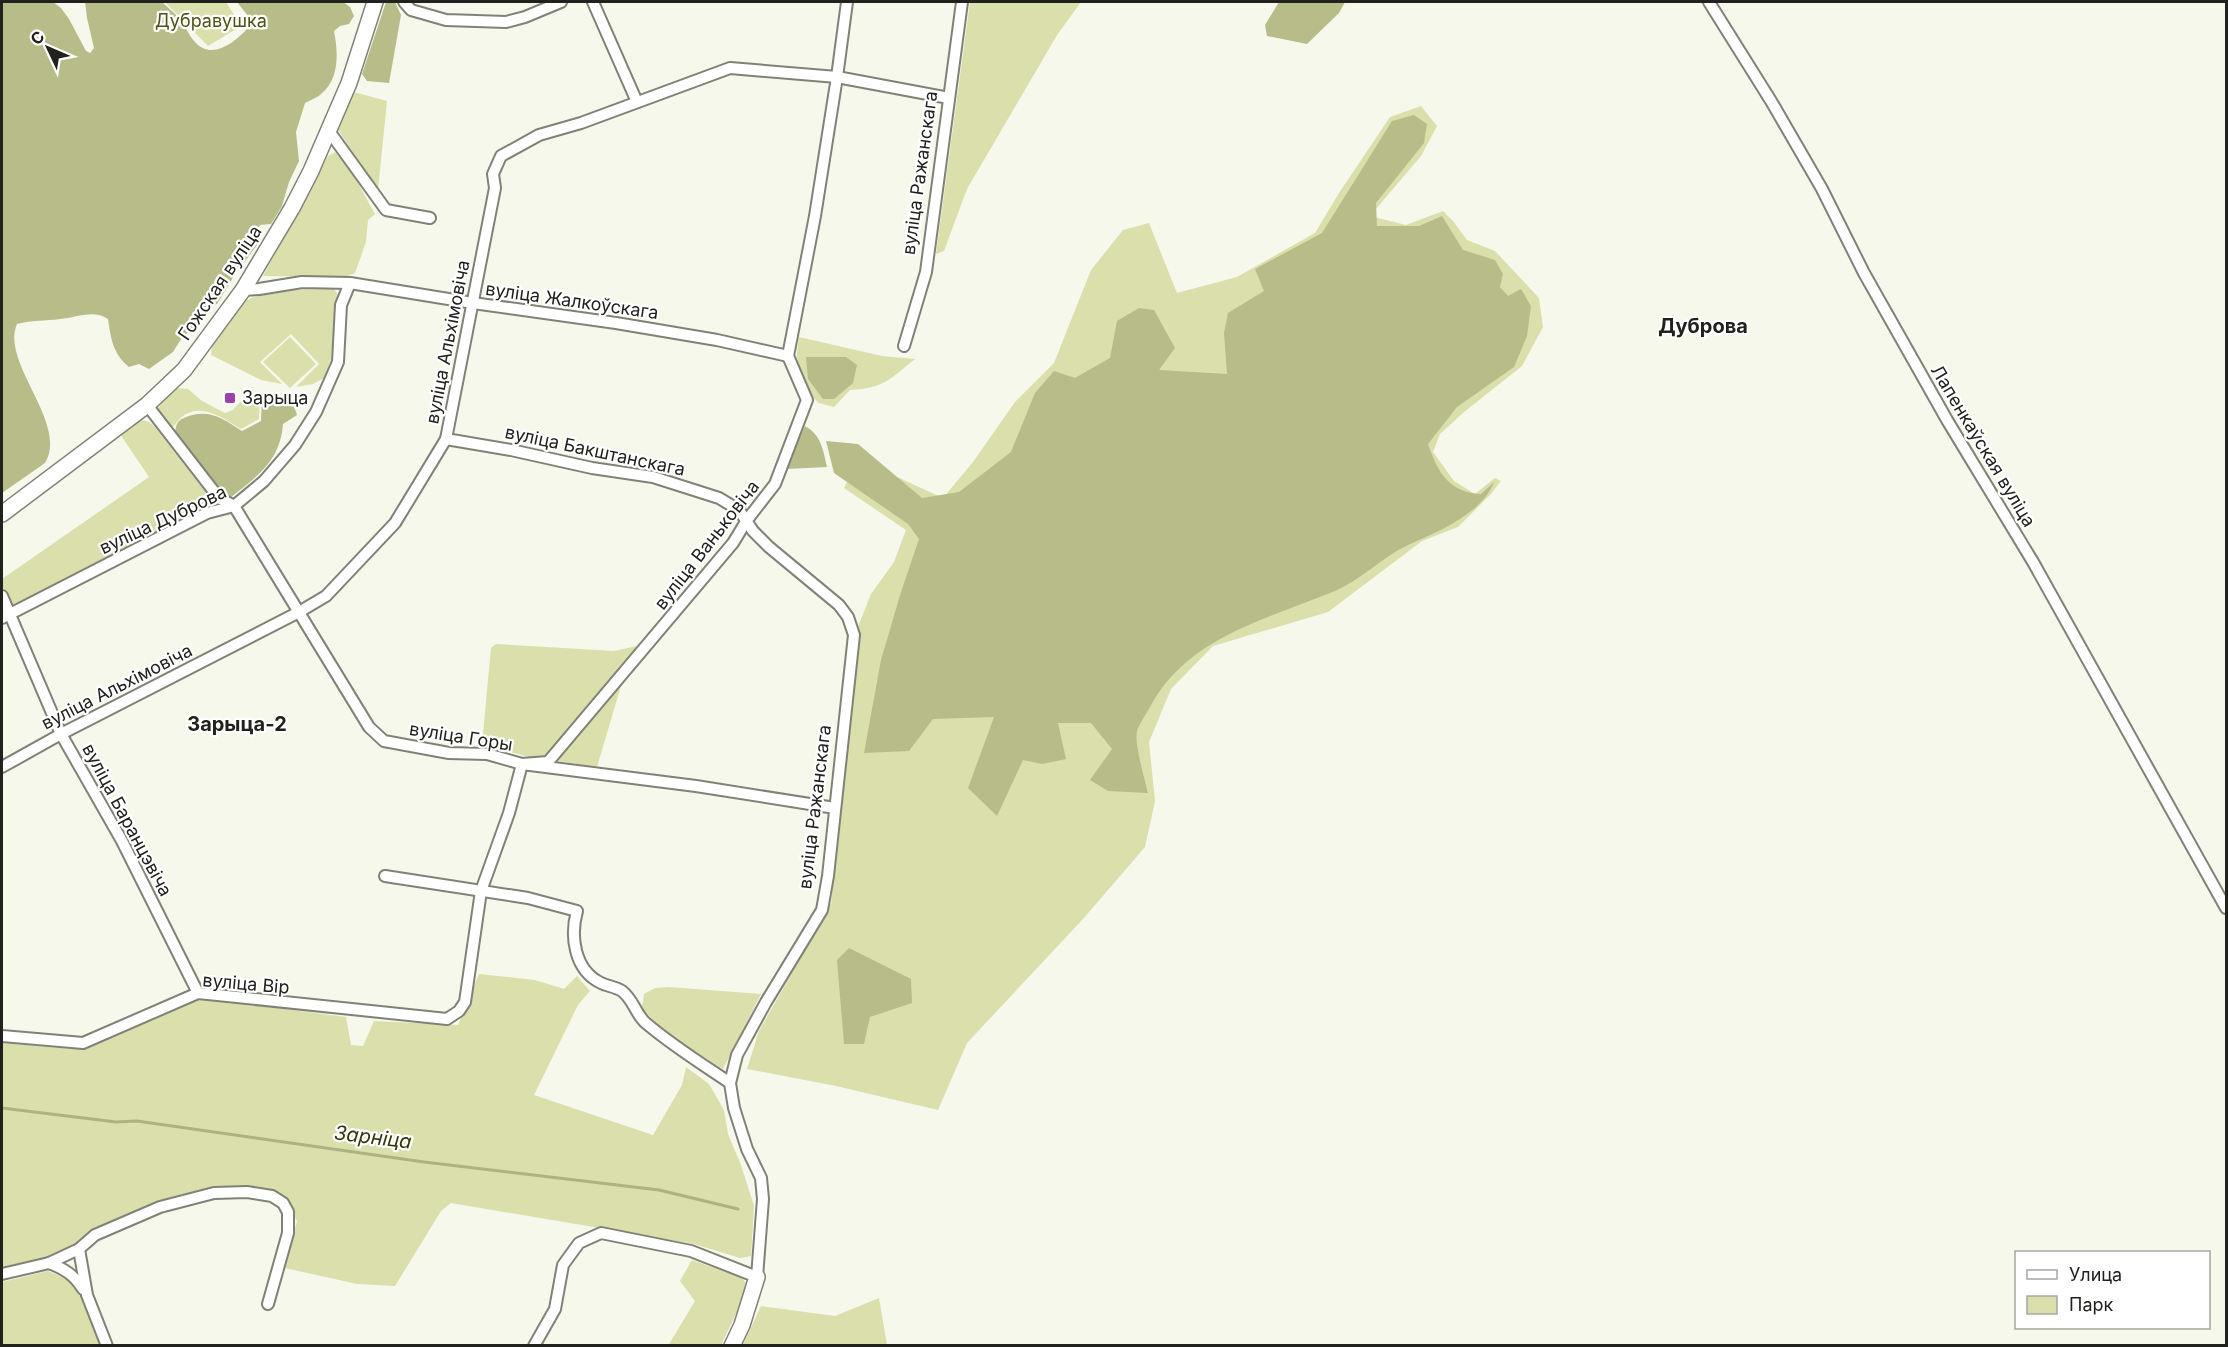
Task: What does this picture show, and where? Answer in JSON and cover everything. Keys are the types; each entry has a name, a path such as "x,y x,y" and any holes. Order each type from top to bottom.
{"street":[{"name":"Гожская вуліца","path":"2,514 147,405 183,370 243,290 292,208 329,131 349,83 375,2"},
{"path":"404,2 411,10 446,20 506,22 561,2"},
{"path":"593,2 637,102"},
{"path":"788,356 814,216 847,2"},
{"name":"вуліца Ражанскага","path":"904,346 926,272 962,2"},
{"name":"Лапенкаўская вуліца","path":"1709,2 1772,101 1822,189 1864,273 1947,420 2038,572 2226,908"},
{"name":"вуліца Альхімовіча","path":"2,767 326,596 395,523 446,439 495,188 493,174 501,156 539,135 581,123 730,68 837,76 949,98"},
{"path":"329,131 386,210 430,218"},
{"name":"вуліца Жалкоўскага","path":"243,290 302,282 350,283 616,323 717,340 788,356"},
{"name":"вуліца Дуброва","path":"6,615 207,513 234,506 264,481 295,445 316,412 338,362 341,305 350,283"},
{"name":"вуліца Ваньковіча","path":"522,764 548,762 733,543 747,520 775,484 807,400 788,356"},
{"name":"вуліца Горы","path":"147,405 219,498 234,506 369,727 384,741 449,753 487,754 522,764 696,786 835,808"},
{"name":"вуліца Бакштанскага","path":"446,439 511,450 592,468 653,477 719,498 739,510 753,531 769,547 839,605 848,617 854,635"},
{"name":"вуліца Баранцэвіча","path":"2,596 6,615 61,734 122,841 198,993"},
{"name":"вуліца Ражанскага","path":"732,1346 742,1325 758,1277 763,1199 760,1178 747,1149 734,1108 730,1083 737,1055 822,910 828,876 854,635"},
{"path":"481,891 509,813 522,764"},
{"path":"385,876 528,897 577,911 573,926 576,953 587,972 599,982 622,991 634,1004 644,1022 730,1083"},
{"name":"вуліца Вір","path":"2,1036 83,1043 198,993 447,1018 459,1011 465,1002 481,891"},
{"path":"2,1274 49,1263 79,1249 95,1235 160,1207 214,1193 247,1192 272,1196 283,1203 288,1212 289,1222 268,1304"},
{"path":"534,1346 555,1309 563,1265 579,1244 601,1233 691,1251 758,1277"},
{"path":"79,1249 87,1295 106,1346"},
{"path":"49,1263 72,1274 87,1295"}],"green space":[{"path":"2,2 53,2 69,19 86,51 90,53 94,48 85,2 162,2 179,18 195,42 209,50 216,50 230,44 248,28 248,16 237,2 343,2 350,7 354,16 349,24 340,26 334,31 337,56 332,81 319,95 305,103 296,132 299,161 289,182 282,206 271,224 260,225 252,237 257,245 217,304 199,309 193,328 183,336 173,352 149,369 139,364 129,367 119,357 112,340 108,319 102,316 84,315 17,324 14,340 18,357 42,412 48,430 50,447 45,463 2,493"},
{"name":"Дубравушка","path":"165,2 226,2 241,26 208,46"},
{"path":"386,2 395,2 401,15 389,83 367,81 362,74"},
{"path":"970,2 1081,2 1057,35 967,189 944,251 936,254"},
{"path":"1279,2 1345,2 1339,13 1307,44 1267,36 1265,25"},
{"path":"350,91 387,101 378,190 337,128"},
{"path":"1421,106 1437,126 1421,156 1370,216 1406,225 1443,211 1467,240 1495,251 1539,298 1543,327 1522,366 1440,434 1433,452 1454,481 1475,494 1495,478 1501,481 1458,527 1422,541 1328,612 1213,646 1171,689 1149,742 1155,801 1145,847 1083,919 967,1043 938,1110 836,1086 747,1069 759,1031 831,904 859,624 871,594 894,562 906,530 844,488 858,459 943,498 973,462 1015,402 1054,363 1091,270 1123,230 1149,223 1177,293 1237,277 1315,233 1390,117"},
{"path":"1414,115 1427,124 1424,143 1376,203 1377,226 1419,226 1442,216 1463,250 1495,260 1503,274 1500,287 1508,296 1521,289 1531,306 1527,336 1514,367 1457,407 1428,444 1440,471 1460,490 1481,494 1494,482 1480,504 1457,521 1398,550 1345,586 1231,633 1185,663 1166,683 1137,731 1138,752 1148,793 1108,791 1090,780 1112,749 1091,723 1058,723 1066,759 1042,764 1023,760 997,816 968,788 994,717 933,719 909,751 864,753 881,660 919,539 908,524 834,473 826,441 858,444 922,498 959,492 1011,452 1035,393 1054,371 1075,378 1110,358 1117,321 1139,308 1154,310 1175,348 1159,370 1227,374 1224,333 1228,313 1264,291 1255,269 1322,233 1392,121"},
{"path":"335,152 353,174 375,214 368,220 366,242 355,273 344,277 263,276 328,156"},
{"path":"334,289 339,296 335,309 331,359 324,378 313,384 296,387 319,364 291,334 260,362 282,384 261,380 211,355 212,347 244,302 251,298 277,290"},
{"path":"290,337 316,364 290,388 263,362"},
{"path":"799,337 882,356 915,359 886,382 850,390 834,407 819,403 807,392 796,361"},
{"path":"806,357 846,357 857,365 853,383 834,399 823,399 808,379"},
{"path":"176,388 188,389 202,401 225,413 233,410 246,396 260,397 259,419 241,429 214,414 196,411 187,413 179,419 172,429 156,410"},
{"path":"262,397 280,397 288,400 295,408 297,415 283,424 277,448 265,467 230,498 215,487 175,433 176,426 183,418 204,414 223,419 242,431 261,421"},
{"path":"142,420 154,426 215,504 13,607 2,586 2,579 149,477 122,437 122,433"},
{"path":"805,426 818,438 827,467 786,469"},
{"path":"496,644 614,651 637,646 550,752 540,760 482,744 491,648"},
{"path":"639,658 643,658 621,686 597,767 559,761 558,757"},
{"path":"849,948 911,979 912,1003 870,1017 864,1044 844,1044 837,960"},
{"path":"479,974 535,980 564,989 577,976 590,991 578,1005 534,1095 653,1135 682,1085 686,1067 709,1084 724,1110 728,1134 754,1206 751,1256 740,1258 694,1244 451,1203 441,1211 395,1286 357,1284 285,1268 297,1221 280,1193 254,1186 219,1188 154,1202 95,1228 78,1242 44,1259 2,1268 2,1043 71,1049 98,1042 201,998 346,1017 351,1045 363,1046 374,1021 458,1025"},
{"path":"655,988 761,994 723,1069 668,1035 642,1009 644,994"},
{"path":"692,1260 742,1278 747,1285 747,1291 721,1345 668,1346 695,1301 680,1281"},
{"path":"48,1271 67,1279 81,1297 101,1345 2,1345 2,1282"},
{"path":"879,1298 887,1345 743,1345 761,1306 835,1316"}],"waterway":[{"name":"Зарніца","path":"2,1108 116,1122 137,1121 424,1162 659,1190 738,1209"}],"place":[{"name":"Зарыца","path":"230,398"}],"district":[{"name":"Дуброва","path":"1703,326"},
{"name":"Зарыца-2","path":"237,724"}]}
